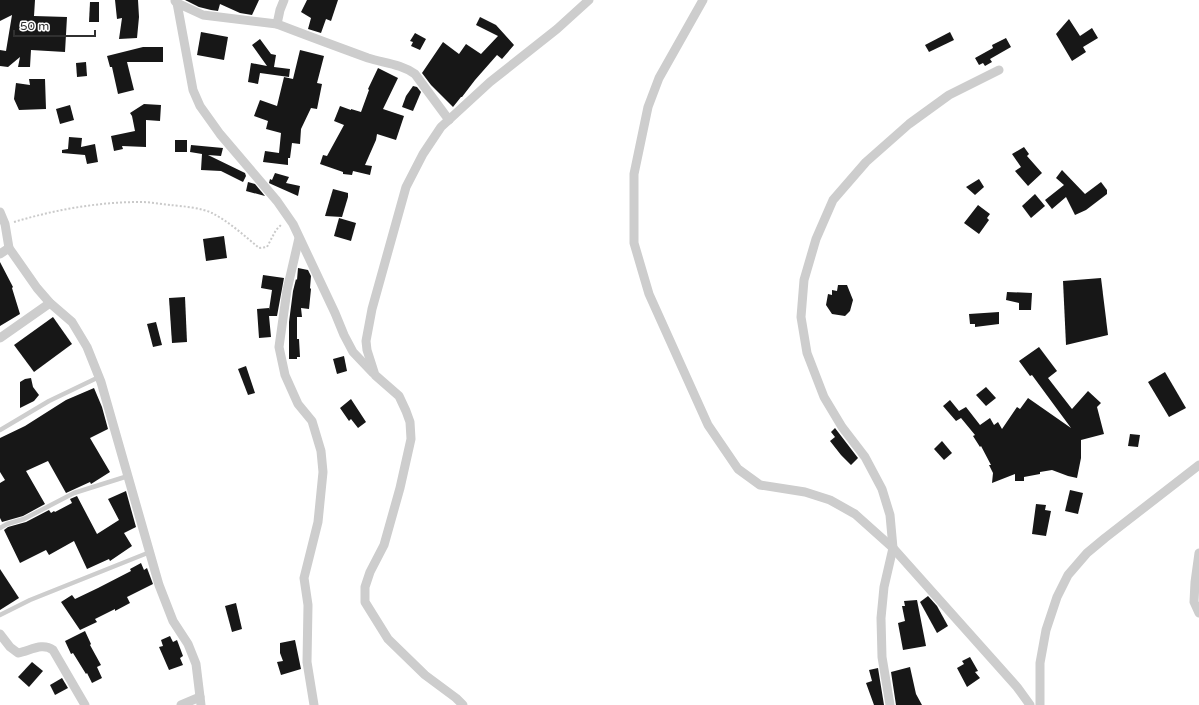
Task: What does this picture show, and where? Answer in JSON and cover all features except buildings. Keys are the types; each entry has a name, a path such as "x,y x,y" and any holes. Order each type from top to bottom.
{"street":[{"path":"277,24 284,0"},
{"path":"375,375 367,350 366,341 372,310 406,188 423,154 441,127 490,82 557,29 589,0"},
{"path":"703,0 659,78 648,107 634,174 634,243 649,294 708,425 738,469 760,484 805,492 830,500 855,514 892,548 1017,687 1030,705"},
{"path":"175,2 203,15 277,24 349,51 409,70 415,74 449,120"},
{"path":"175,2 193,90 200,106 220,134 277,201 293,224 353,352 375,375 399,396 406,411 410,422 411,439 400,488 384,545 370,572 365,587 365,602 388,639 424,675 456,698 463,705"},
{"path":"890,705 882,657 881,618 884,587 892,548 890,515 882,489 865,457 842,427 824,397 807,353 801,317 804,280 816,239 833,200 866,162 909,124 949,95 999,70"},
{"path":"0,212 5,224 9,248 37,288 50,303 72,322 87,347 99,377 159,585 173,621 188,644 196,664 200,701 182,705"},
{"path":"299,238 287,290 279,347 285,375 298,404 312,421 321,451 323,465 318,522 304,578 308,605 307,662 314,705"},
{"path":"0,254 9,248"},
{"path":"0,338 50,303"},
{"path":"1040,705 1040,663 1046,630 1057,597 1068,575 1087,553 1197,466 1199,477"},
{"path":"1199,553 1194,602 1199,613"},
{"path":"0,634 10,647 18,653 43,646 53,650 85,705"}],"lane":[{"path":"0,430 49,401 99,377"},
{"path":"0,528 24,519 74,492 128,476"},
{"path":"0,615 30,600 150,552"}],"path":[{"path":"5,224 37,215 103,204 140,202 184,206 212,212 241,232 259,248 267,247 276,230 284,223 293,224"}]}
